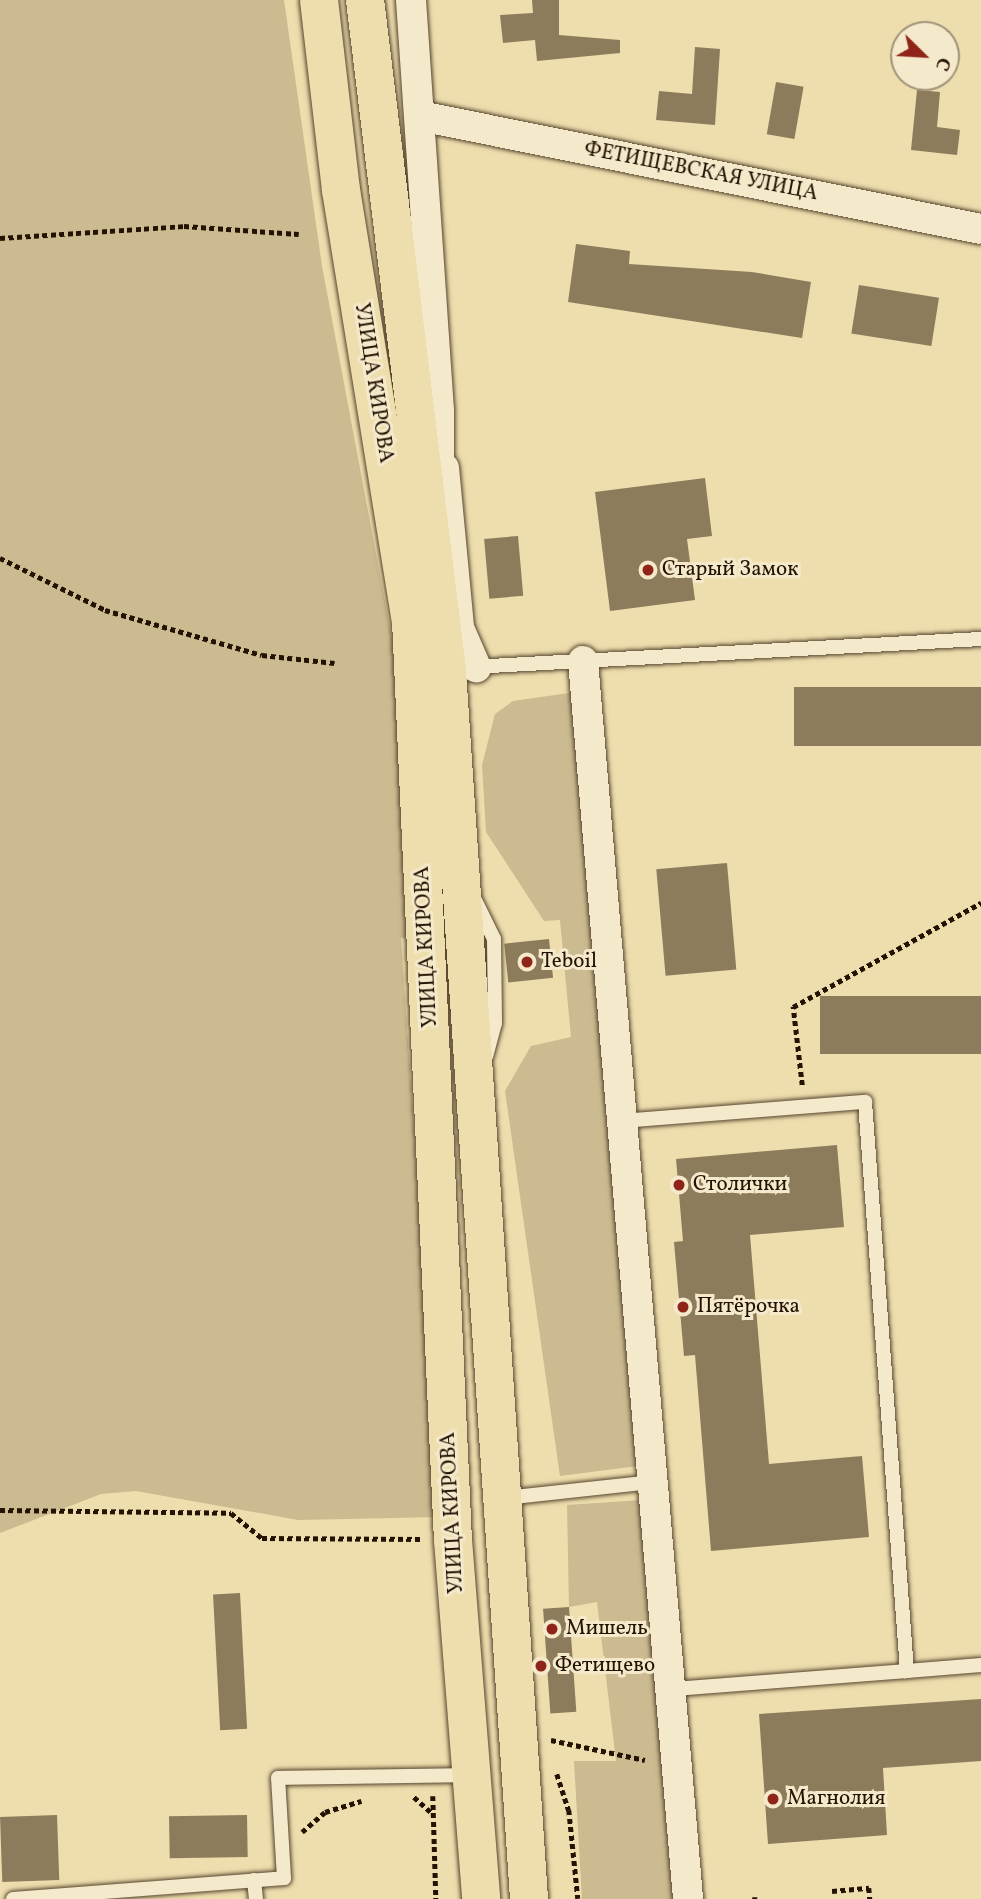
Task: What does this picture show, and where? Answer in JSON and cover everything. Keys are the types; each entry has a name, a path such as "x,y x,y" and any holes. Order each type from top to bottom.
{"main road":[{"name":"УЛИЦА КИРОВА","path":"319,0 341,190 411,620 446,671 453,1540 481,1899"},
{"name":"УЛИЦА КИРОВА","path":"365,0 446,671 529,1899"}],"street":[{"name":"УЛИЦА КИРОВА","path":"411,0 439,410 458,628 446,671"},
{"name":"ФЕТИЩЕВСКАЯ УЛИЦА","path":"420,116 981,229"},
{"name":"УЛИЦА КИРОВА","path":"439,410 439,599"},
{"path":"583,662 688,1899"}],"lane":[{"path":"446,671 981,639"},
{"path":"622,1121 865,1102 907,1671"},
{"path":"502,1498 653,1482"},
{"path":"671,1689 981,1665"},
{"path":"13,1899 284,1878 278,1778 471,1775"},
{"path":"254,1880 256,1899"}],"path":[{"path":"0,237 184,226 299,234"},
{"path":"0,558 105,610 262,655 335,663"},
{"path":"805,1107 793,1007 981,903"},
{"path":"0,1510 231,1513 262,1538 453,1540"},
{"path":"550,1751 545,1739 677,1767"},
{"path":"554,1763 569,1811 578,1899"},
{"path":"432,1774 436,1899"},
{"path":"410,1795 434,1815"},
{"path":"282,1850 325,1812 376,1796"},
{"path":"832,1891 869,1888 870,1899"}],"shaded area":[{"path":"0,0 284,0 322,266 396,660 413,940 401,938 440,1517 298,1520 136,1491 101,1494 0,1533"},
{"path":"576,692 638,1466 560,1476 505,1091 531,1046 571,1037 560,920 544,921 486,832 482,765 495,714 513,701"},
{"path":"641,1500 680,1899 582,1899 574,1761 616,1761 597,1602 569,1607 567,1505"}],"building":[{"path":"532,0 559,0 559,35 620,40 620,53 537,61 535,40 503,43 500,15 533,13"},
{"path":"695,47 720,49 715,125 656,120 659,91 692,94"},
{"path":"776,82 804,87 794,139 767,134"},
{"path":"917,91 940,92 937,127 960,130 957,155 911,150"},
{"path":"576,244 630,251 629,264 752,272 811,282 802,338 568,302"},
{"path":"859,285 939,298 931,346 851,333"},
{"name":"Старый Замок","path":"705,478 712,536 687,539 695,600 610,611 595,492"},
{"path":"518,536 523,596 489,599 484,539"},
{"path":"794,687 981,687 981,746 794,746"},
{"path":"727,863 736,970 666,976 656,869"},
{"path":"549,939 553,978 508,982 504,944"},
{"path":"820,996 981,996 981,1054 820,1054"},
{"path":"837,1145 844,1227 750,1235 769,1464 862,1456 869,1537 711,1551 695,1355 684,1356 674,1242 683,1241 676,1159"},
{"path":"240,1593 247,1729 220,1730 213,1594"},
{"path":"569,1607 576,1712 550,1714 543,1609"},
{"path":"981,1699 981,1761 883,1768 887,1835 768,1844 759,1714"},
{"path":"57,1815 59,1880 2,1882 0,1817"},
{"path":"247,1815 248,1857 170,1858 169,1816"}],"place":[{"name":"Старый Замок","path":"648,570"},
{"name":"Teboil","path":"527,962"},
{"name":"Столички","path":"679,1185"},
{"name":"Пятёрочка","path":"683,1307"},
{"name":"Мишель","path":"552,1629"},
{"name":"Фетищево","path":"541,1666"},
{"name":"Магнолия","path":"773,1799"}]}
